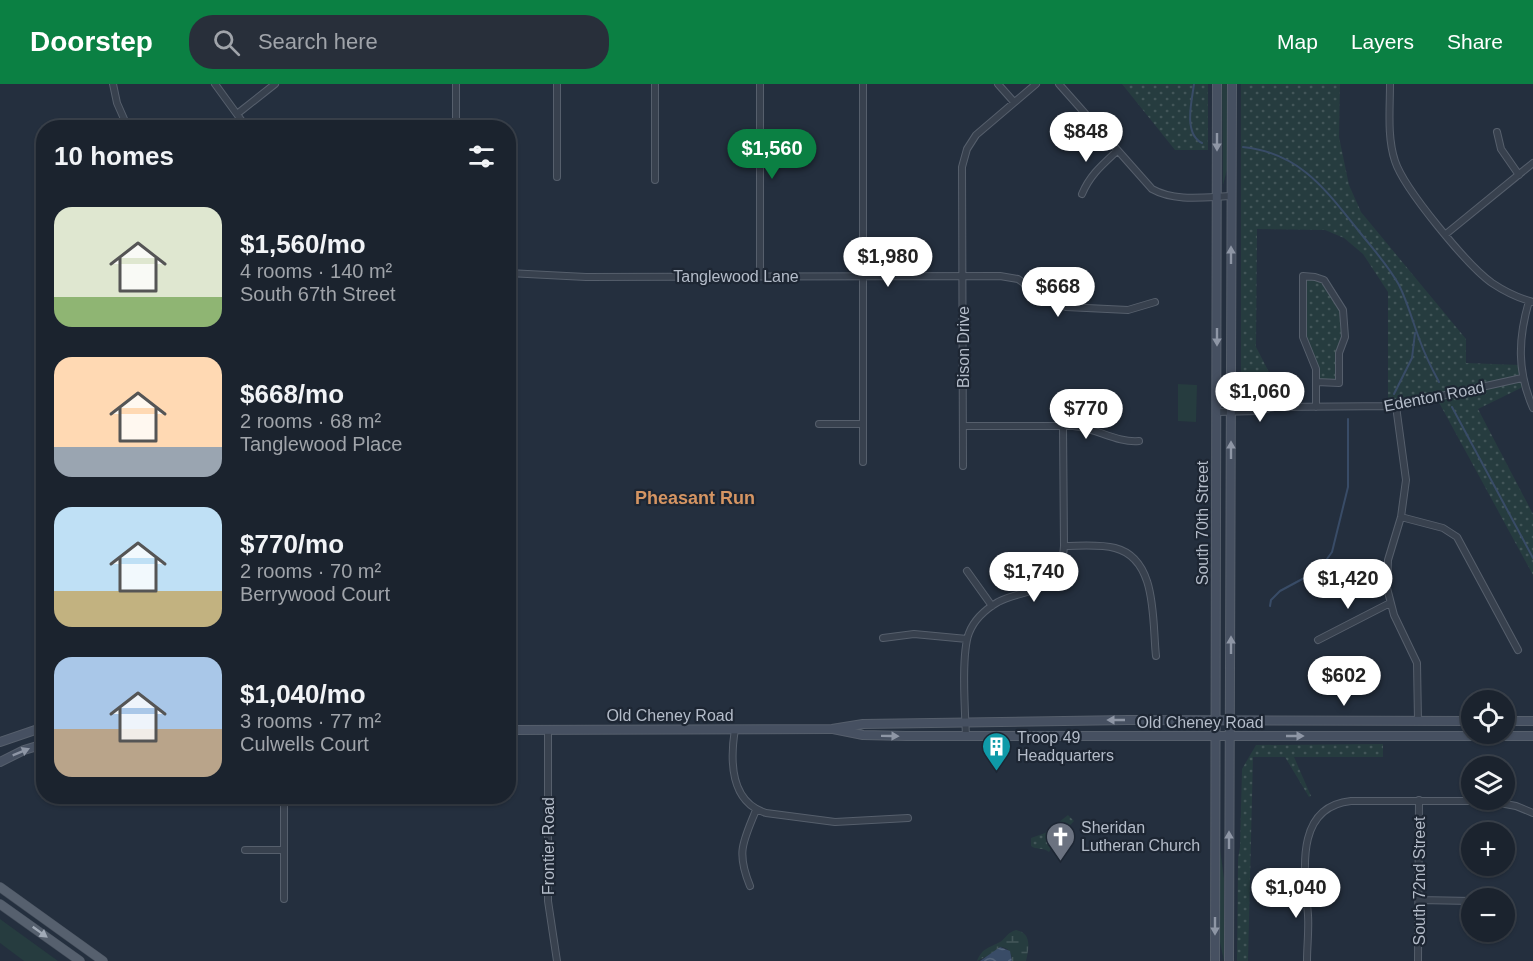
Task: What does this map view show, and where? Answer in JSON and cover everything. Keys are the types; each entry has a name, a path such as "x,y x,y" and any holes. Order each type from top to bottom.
{"main road":[{"name":"South 70th Street","path":"1215,961 1217,84"},
{"name":"South 70th Street","path":"1228,961 1232,84"},
{"name":"Old Cheney Road","path":"516,730 832,729 863,724 1217,720 1461,721"},
{"path":"1515,721 1533,721"},
{"name":"Old Cheney Road","path":"832,729 863,735 1533,736"},
{"path":"0,742 36,730"},
{"path":"0,762 36,746"},
{"path":"0,887 104,961"},
{"path":"0,904 80,961"}],"street":[{"path":"113,84 117,104 124,120"},
{"path":"215,84 241,120"},
{"path":"237,114 275,84"},
{"path":"456,84 456,120"},
{"path":"557,84 557,177"},
{"path":"655,84 655,180"},
{"path":"760,84 760,276"},
{"path":"862,84 863,462"},
{"path":"998,84 1014,102"},
{"name":"Bison Drive","path":"963,466 962,166 964,156 976,135 1035,84"},
{"path":"1059,84 1145,184 1159,193 1177,197 1232,196"},
{"path":"1390,84 1391,138 1395,161 1406,184 1482,275 1505,291 1531,301 1520,337 1520,364 1522,378 1533,408"},
{"path":"1497,132 1501,149 1519,175"},
{"path":"1082,194 1095,171 1117,151"},
{"path":"1446,234 1533,163"},
{"name":"Tanglewood Lane","path":"516,273 575,276 1000,276 1018,279 1050,301 1066,307 1128,310 1155,302"},
{"path":"1316,407 1316,369 1303,337 1302,276 1315,276 1324,280 1344,316 1345,337 1339,356 1339,382 1317,382"},
{"name":"Edenton Road","path":"1216,407 1258,411 1274,407 1396,406 1522,378"},
{"path":"1396,406 1406,480 1401,517 1388,560 1387,588 1390,603 1417,663 1418,721"},
{"path":"819,424 862,424"},
{"path":"963,426 1090,428 1120,439 1139,441"},
{"path":"966,736 965,653 967,639 974,624 992,606 1039,588 1053,579 1062,565 1064,546 1063,426"},
{"path":"1401,517 1443,528 1457,537 1518,650"},
{"path":"1064,546 1113,547 1129,554 1141,566 1149,583 1156,657"},
{"path":"967,571 992,606"},
{"path":"1318,640 1390,603"},
{"path":"883,638 914,634 967,639"},
{"path":"735,729 733,742 736,784 744,800 756,810 835,822 908,818"},
{"name":"Frontier Road","path":"548,730 548,901 557,961"},
{"name":"South 72nd Street","path":"1418,961 1419,800"},
{"path":"1307,961 1308,918 1304,866 1310,832 1316,820 1331,807 1342,802 1489,801 1516,806 1533,813"},
{"path":"284,804 284,899"},
{"path":"750,886 743,869 741,853 756,810"},
{"path":"245,850 284,850"},
{"path":"1419,900 1461,901"}],"green space":[{"path":"1122,84 1208,84 1208,150 1175,150"},
{"path":"1222,84 1227,84 1227,170 1223,185"},
{"path":"1241,84 1340,84 1339,137 1349,185 1361,212 1466,339 1466,363 1520,365 1525,386 1478,409 1533,514 1533,575 1436,397 1388,407 1388,292 1363,254 1344,238 1325,230 1257,229 1256,347 1274,382 1274,407 1241,403"},
{"path":"1303,276 1319,278 1343,310 1345,322 1340,349 1339,383 1317,382 1307,350"},
{"path":"1178,384 1197,385 1196,422 1178,421"},
{"path":"1383,744 1383,757 1294,757 1311,796 1309,797 1285,757 1253,757 1248,961 1237,961 1242,769 1256,745"},
{"path":"1068,815 1074,821 1056,840 1049,852 1031,846 1031,838 1045,833"},
{"path":"1220,849 1224,878 1224,961 1219,938"},
{"path":"0,919 58,961 24,961 0,943"},
{"path":"1016,930 1025,934 1027,938 1026,961 1012,961 1009,951 1000,947 977,961 989,947"}],"water":[{"path":"1000,947 1010,951 1012,961 980,961"}],"waterway":[{"path":"1194,84 1191,125 1196,139 1202,143"},
{"path":"1243,147 1263,151 1296,165 1322,187 1334,201 1399,285 1424,351 1439,382"},
{"path":"1394,394 1412,358 1415,333"},
{"path":"1452,407 1533,558"},
{"path":"1270,606 1271,600 1280,591 1319,570 1332,552 1348,487 1348,419"}],"place":[{"name":"Troop 49 Headquarters","path":"996,772"},
{"name":"Sheridan Lutheran Church","path":"1060,862"}],"district":[{"name":"Pheasant Run","path":"695,498"}]}
